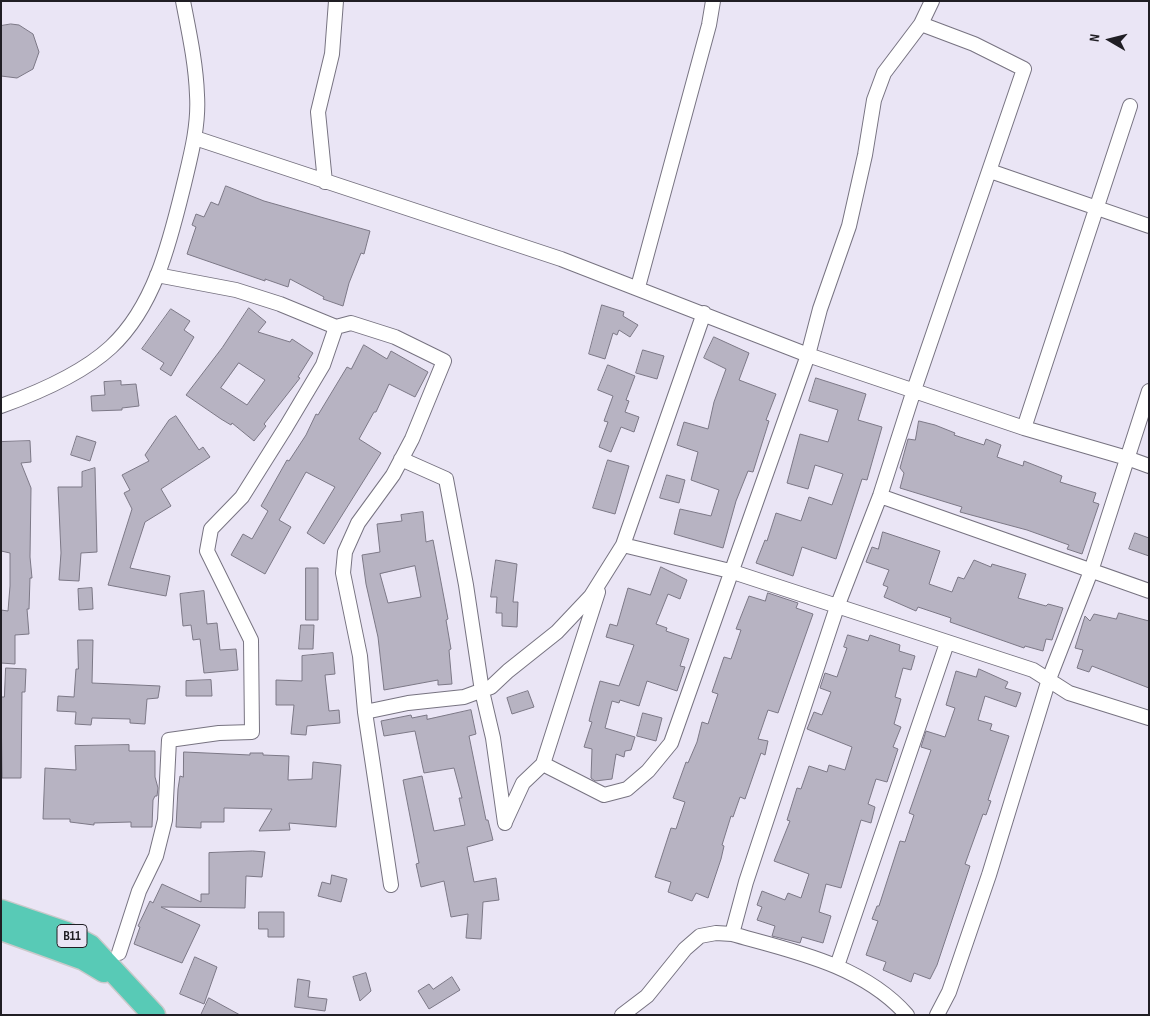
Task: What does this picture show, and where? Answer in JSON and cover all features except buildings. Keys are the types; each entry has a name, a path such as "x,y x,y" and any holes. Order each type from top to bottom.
{"highway":[{"name":"B11","path":"1,911 66,933 90,946 154,1015"},
{"name":"B11","path":"1,929 84,959 127,985"}],"street":[{"path":"1,406 69,375 110,348 132,323 157,275 174,222 195,138 197,95 183,1"},
{"path":"325,182 318,112 332,54 336,1"},
{"path":"638,287 709,25 713,1"},
{"path":"543,764 604,795 627,790 648,771 671,743 730,571 808,355 820,309 848,226 865,155 874,100 884,73 921,24 932,1"},
{"path":"732,934 746,882 837,607 880,496 914,390 1024,69 974,44 921,24"},
{"path":"1024,428 1094,209 1130,106"},
{"path":"195,138 468,228 638,287 808,355 1024,428 1149,466"},
{"path":"990,171 1094,209 1149,226"},
{"path":"157,275 236,290 280,304 336,327 351,322 396,337 444,361 412,439 358,524 345,552 344,572 360,656 365,712 391,885"},
{"path":"365,712 408,703 464,697 491,687 557,632 591,596 622,545 704,313"},
{"path":"119,953 139,891 156,856 165,820 169,740 219,733 252,732 251,640 206,551 211,529 242,496 323,365 336,327"},
{"path":"937,1015 949,992 989,876 1049,679 1091,571 1149,391"},
{"path":"401,459 446,479 466,585 482,691 494,738 505,823 523,783 543,764 602,579"},
{"path":"880,496 1149,591"},
{"path":"622,545 730,571 1033,670 1069,693 1149,718"},
{"path":"837,966 947,643"},
{"path":"622,1015 647,996 685,949 700,936 716,933 732,934 837,966 873,985 907,1015"}]}
